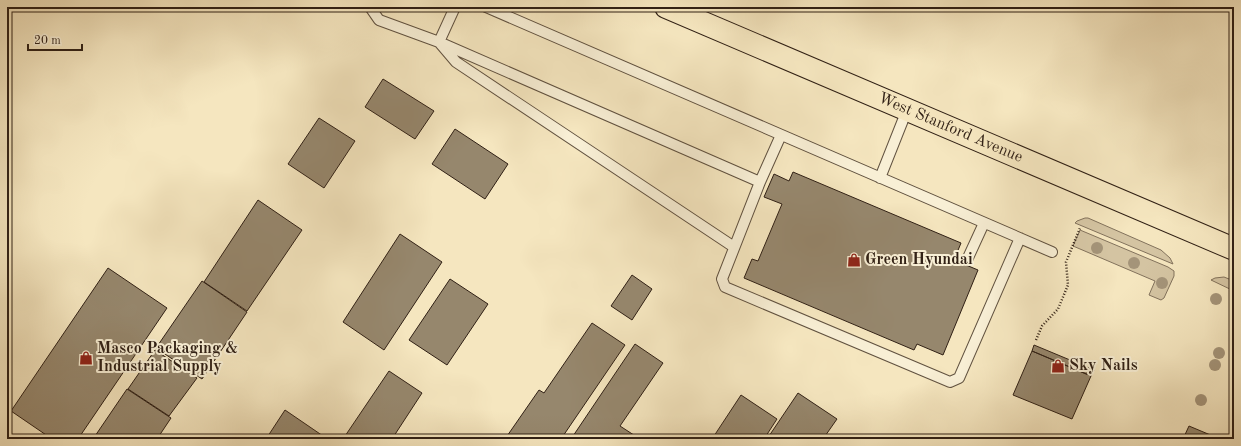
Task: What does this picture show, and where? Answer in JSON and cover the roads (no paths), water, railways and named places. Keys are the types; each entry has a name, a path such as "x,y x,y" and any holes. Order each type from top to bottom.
{"main road":[{"name":"West Stanford Avenue","path":"666,7 1234,249"}],"lane":[{"path":"370,7 379,20 439,42 760,182"},
{"path":"439,42 454,7"},
{"path":"486,7 984,224 1052,252"},
{"path":"439,42 456,62 734,247"},
{"path":"880,178 907,110"},
{"path":"781,135 760,182 722,278 726,287 950,382 959,378 1020,238"},
{"path":"968,260 984,224"}],"place":[{"name":"Green Hyundai","path":"854,260"},
{"name":"Masco Packaging & Industrial Supply","path":"86,358"},
{"name":"Sky Nails","path":"1058,366"}]}
